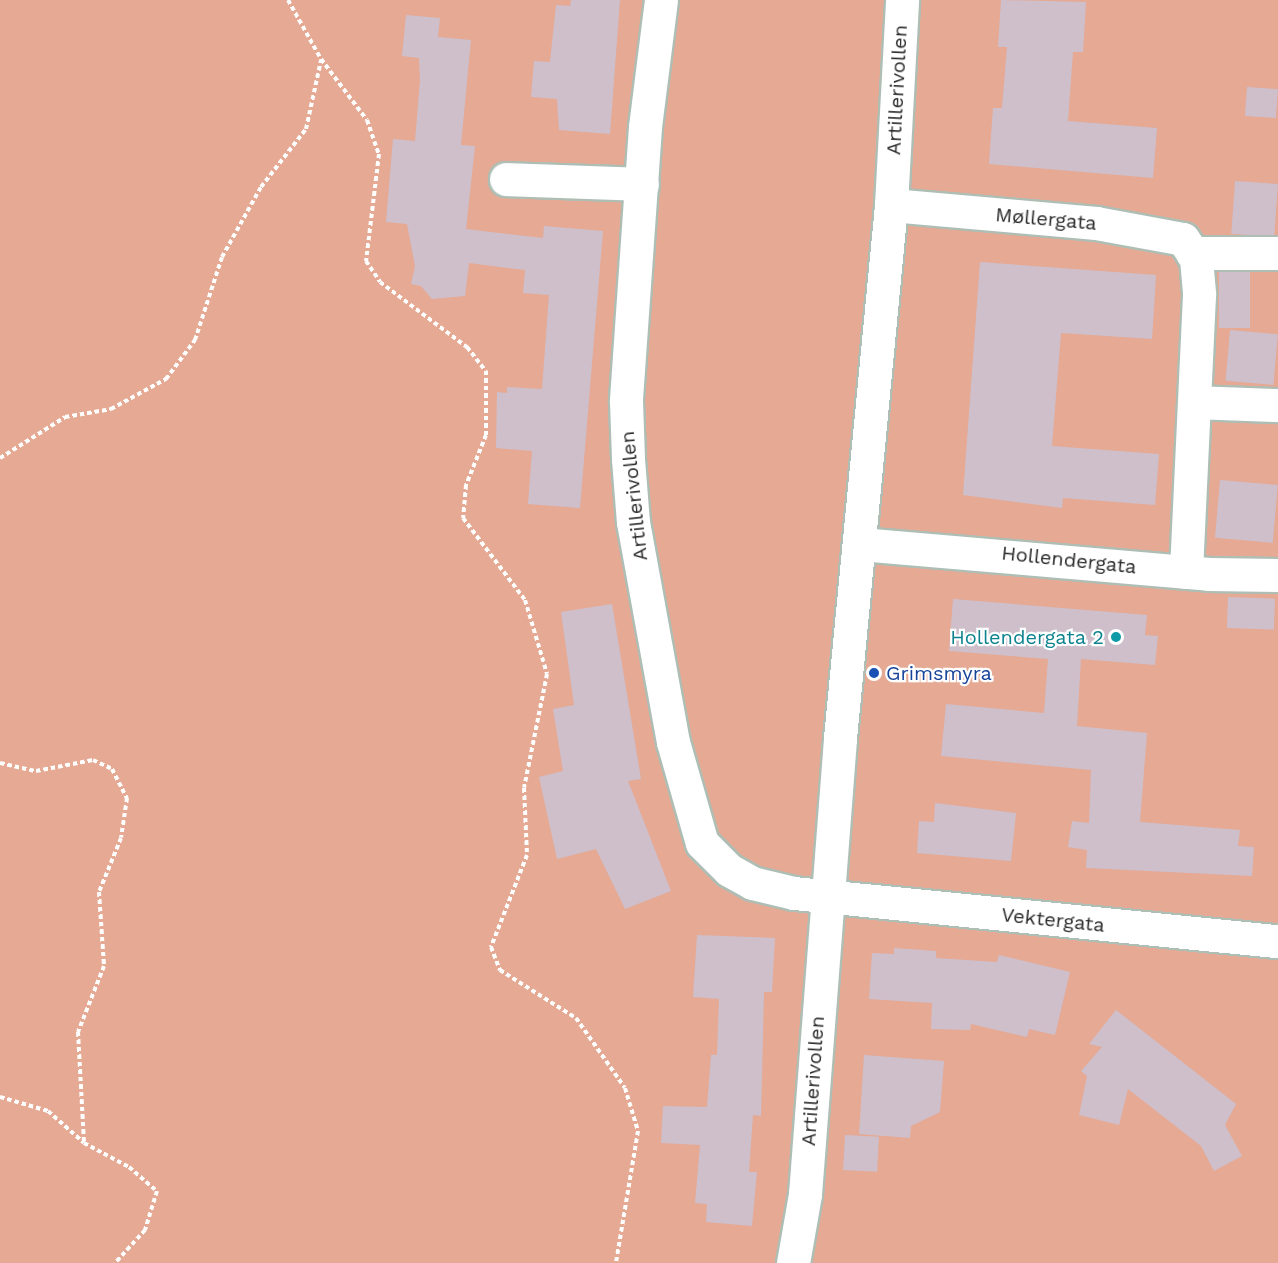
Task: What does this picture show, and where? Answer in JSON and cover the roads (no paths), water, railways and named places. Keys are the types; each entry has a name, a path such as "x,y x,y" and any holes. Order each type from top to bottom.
{"street":[{"name":"Artillerivollen","path":"661,0 642,184 626,401 628,459 641,565 689,807 702,843 729,870 752,883 829,897"},
{"name":"Artillerivollen","path":"793,1263 805,1194 829,897 891,205 902,0"},
{"path":"506,179 642,184"},
{"name":"Møllergata","path":"891,205 1155,232 1183,239 1192,253"},
{"path":"1186,572 1199,295 1192,253 1278,253"},
{"path":"1195,402 1278,405"},
{"name":"Hollendergata","path":"860,544 1186,572 1278,575"},
{"name":"Vektergata","path":"829,897 1278,941"}],"place":[{"name":"Hollendergata 2","path":"1116,637"},
{"name":"Grimsmyra","path":"874,673"}]}
